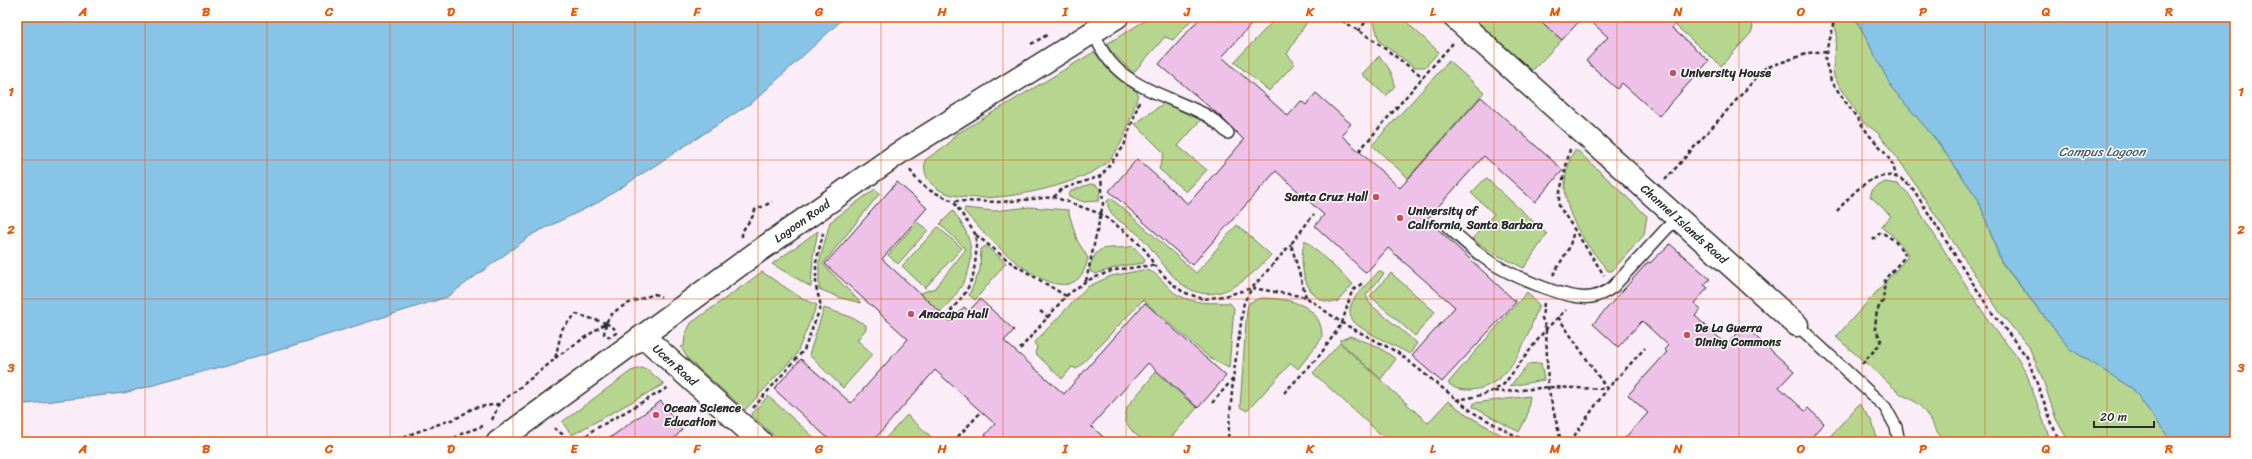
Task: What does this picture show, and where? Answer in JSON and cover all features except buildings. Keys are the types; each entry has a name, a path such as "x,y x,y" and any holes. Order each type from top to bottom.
{"street":[{"name":"Lagoon Road","path":"498,442 762,248 899,153 1117,17"},
{"name":"Channel Islands Road","path":"1460,22 1580,132 1796,325"},
{"name":"Ucen Road","path":"643,336 761,442"}],"lane":[{"path":"1094,31 1098,45 1110,62 1123,75 1143,88 1206,115 1228,133"},
{"path":"1448,227 1484,257 1518,277 1549,289 1578,297 1590,297 1603,294 1612,287 1667,228 1678,219"},
{"name":"Channel Islands Road","path":"1796,325 1885,407 1896,427 1899,442"}],"path":[{"path":"1336,17 1423,77"},
{"path":"1358,31 1370,17"},
{"path":"1829,17 1832,24 1832,33 1825,59 1831,81 1869,135 1884,151 1893,165 1896,176"},
{"path":"1359,151 1423,77 1460,22"},
{"path":"1652,195 1765,68 1809,53 1826,51"},
{"path":"1054,197 1062,190 1101,176 1124,146 1143,88"},
{"path":"1580,132 1569,150 1559,196 1559,206 1612,287"},
{"path":"899,153 917,180 929,190 953,201 1001,202 1054,197 1101,214 1131,236 1147,252 1154,265 1170,282 1183,292 1203,299 1225,296 1252,288 1306,297 1342,323 1397,352 1474,413 1527,442"},
{"path":"1086,281 1101,214 1103,191 1101,176"},
{"path":"1837,211 1858,187 1868,181 1896,176 1905,181 1913,189 1990,310 2023,351 2059,442"},
{"path":"953,201 976,235 1010,262 1066,296"},
{"path":"742,239 742,234 754,217 754,210 772,202"},
{"path":"1228,438 1233,379 1244,302 1252,288 1291,244 1314,214"},
{"path":"739,423 804,350 821,306 816,287 816,263 823,229"},
{"path":"1852,375 1879,345 1881,340 1875,328 1877,310 1883,301 1885,279 1903,259 1905,254 1894,240 1881,232 1871,242"},
{"path":"946,317 966,292 973,276 976,257 976,235"},
{"path":"1291,244 1306,297"},
{"path":"1020,349 1066,296 1086,281 1114,270 1154,265"},
{"path":"1284,393 1320,355 1342,323 1352,291 1364,282"},
{"path":"555,359 562,329 576,314 606,323 614,328 616,333 610,337 604,334 606,323 609,318 627,304 655,294 663,298"},
{"path":"1456,400 1494,391 1504,384 1546,329 1572,305 1578,297"},
{"path":"1040,311 1048,318"},
{"path":"1558,317 1607,389"},
{"path":"428,442 438,437 448,441 490,423 499,404 555,359 606,323"},
{"path":"1546,329 1548,387 1561,442"},
{"path":"1570,442 1589,412 1607,389 1645,348"},
{"path":"1212,403 1233,379"},
{"path":"582,442 590,432 673,385"},
{"path":"1494,391 1504,392 1548,387 1607,389"},
{"path":"379,442 397,439 459,417 472,408 499,404"},
{"path":"953,442 981,412"},
{"path":"554,428 573,442"}],"shaded area":[{"name":"University of California, Santa Barbara","path":"845,17 2235,17 2235,442 17,442 17,405 124,393 447,297 533,234 599,202 754,101"}],"green space":[{"path":"1151,17 1194,17 1173,40 1165,37 1133,73 1105,45"},
{"path":"1277,17 1310,17 1287,54 1295,63 1269,91 1234,62"},
{"path":"1378,17 1401,17 1439,52 1425,67 1414,67 1379,41 1374,21"},
{"path":"1472,17 1536,17 1562,40 1532,71"},
{"path":"1676,17 1750,17 1753,27 1751,33 1721,66 1675,25 1679,20"},
{"path":"1831,17 1855,17 1892,88 1937,141 1978,199 2001,262 2069,348 2133,389 2172,442 2069,442 2056,419 2042,377 2029,347 2001,314 1901,163 1878,133 1863,122 1834,77 1833,68 1837,33"},
{"path":"1094,52 1118,78 1137,92 1138,95 1122,140 1113,156 1106,163 1089,173 1064,183 1033,192 1001,197 970,198 945,193 929,180 925,160 948,144 955,135"},
{"path":"1379,56 1390,70 1395,86 1386,96 1362,74"},
{"path":"1449,61 1484,92 1408,178 1372,145"},
{"path":"1164,103 1201,120 1178,146 1207,170 1186,192 1159,169 1164,153 1135,124"},
{"path":"1574,151 1578,151 1647,216 1644,235 1612,271 1608,271 1587,244 1571,216 1565,185 1567,168"},
{"path":"1486,178 1547,234 1524,268 1491,252 1472,239 1494,214 1471,193"},
{"path":"1885,182 1897,184 1908,193 1990,323 2018,358 2027,375 2051,442 1946,442 1940,436 1924,410 1918,404 1902,395 1836,337 1906,259 1908,254 1893,236 1881,227 1891,216 1870,196 1873,189"},
{"path":"1090,184 1096,185 1100,189 1099,201 1084,202 1068,196 1071,191"},
{"path":"875,189 880,193 823,264 861,303 841,298 819,289 819,263 830,222"},
{"path":"1111,198 1196,273 1237,225 1271,255 1252,274 1230,289 1217,293 1205,294 1192,290 1174,277 1139,235 1115,217 1108,207 1107,201"},
{"path":"1030,207 1068,210 1077,240 1088,258 1079,278 1065,284 1047,281 1028,270 990,239 964,211 965,208 994,211"},
{"path":"953,211 963,225 969,239 971,252 970,264 960,288 940,313 918,294 935,288 966,249 940,224"},
{"path":"917,222 928,230 898,264 888,255"},
{"path":"938,227 962,248 925,288 902,266"},
{"path":"818,231 813,256 811,287 772,264"},
{"path":"1305,240 1353,284 1337,302 1326,301 1317,297 1306,282 1302,260"},
{"path":"986,246 1006,263 975,300 969,295 980,270 981,249"},
{"path":"1133,246 1145,259 1144,263 1121,266 1095,274 1090,271 1090,266 1096,254 1100,250"},
{"path":"1143,270 1149,271 1158,276 1173,292 1185,298 1204,302 1230,303 1234,308 1229,368 1211,359 1143,300 1077,369 1072,367 1062,379 1035,353 1037,347 1034,343 1087,287 1111,276"},
{"path":"1379,271 1384,274 1366,295 1370,304 1417,343 1410,354 1357,325 1350,314 1353,300"},
{"path":"762,272 800,297 817,305 796,355 745,410 688,359 681,347 684,346 685,335 691,323"},
{"path":"1391,273 1435,312 1415,336 1370,296"},
{"path":"1527,292 1539,305 1523,345 1516,359 1507,371 1497,380 1485,387 1466,390 1458,389 1450,385 1448,383"},
{"path":"1260,298 1282,299 1302,305 1310,310 1317,317 1321,327 1322,338 1298,369 1291,363 1247,411 1240,407 1247,309 1249,303"},
{"path":"824,308 848,316 866,325 866,329 857,340 873,354 843,388 809,355"},
{"path":"1350,336 1377,346 1396,359 1381,379 1339,341"},
{"path":"1340,343 1428,423 1448,401 1472,418 1514,442 1389,442 1313,373"},
{"path":"1541,363 1544,380 1510,386 1528,364"},
{"path":"641,368 648,370 664,384 572,435 562,422 631,371"},
{"path":"1156,372 1197,408 1169,440 1171,442 1156,442 1139,437 1129,427 1125,420 1127,407"},
{"path":"768,396 819,442 781,442 751,415"},
{"path":"1530,396 1527,416 1519,432 1473,407 1474,403"},
{"path":"1859,404 1872,421 1878,442 1825,442"},
{"path":"907,415 937,442 882,442"}],"water":[{"path":"17,17 845,17 754,101 599,202 533,234 447,297 254,358 124,393 17,405"},
{"name":"Campus Lagoon","path":"1855,17 2235,17 2235,442 2172,442 2133,389 2069,348 2001,261 1978,199 1937,141 1892,88"}],"place":[{"name":"University House","path":"1673,73"},
{"name":"Santa Cruz Hall","path":"1376,197"},
{"name":"University of California, Santa Barbara","path":"1400,218"},
{"name":"Anacapa Hall","path":"911,314"},
{"name":"De La Guerra Dining Commons","path":"1687,335"},
{"name":"Ocean Science Education","path":"656,415"}]}
